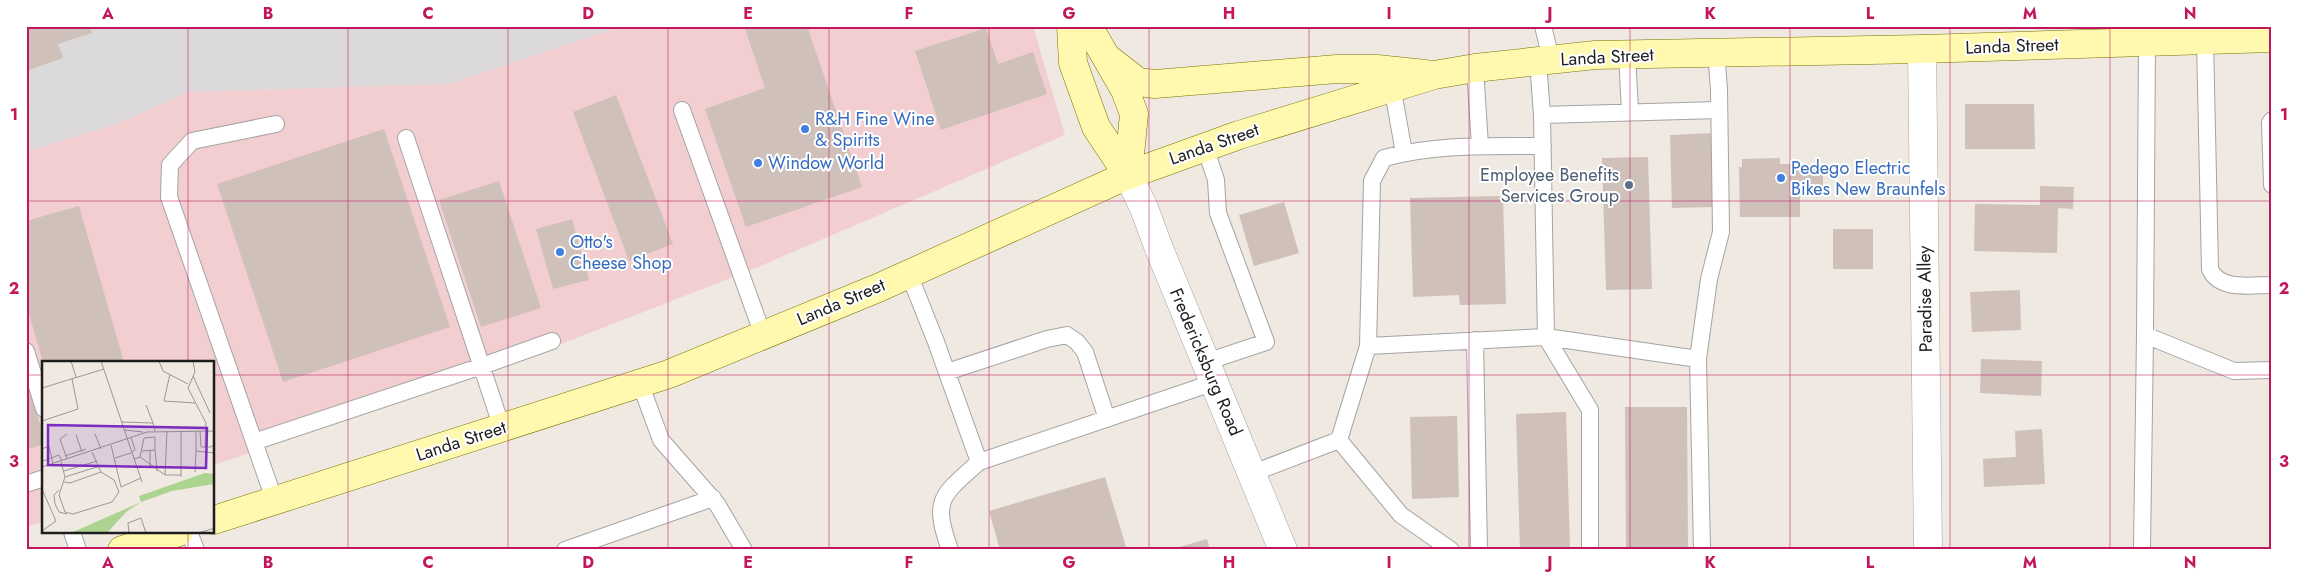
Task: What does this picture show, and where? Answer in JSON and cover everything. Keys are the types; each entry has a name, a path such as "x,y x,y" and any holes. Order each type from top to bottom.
{"main road":[{"name":"Fredericksburg Road","path":"1071,26 1073,63 1096,127 1128,174"},
{"path":"1088,26 1125,90 1134,114 1128,174"},
{"name":"Landa Street","path":"215,520 669,374 909,274 1128,174 1391,80 1475,68 1595,55 1922,49 2147,42 2205,40 2240,33 2272,38"},
{"name":"Landa Street","path":"1106,57 1138,82 1155,84 1299,70 1337,69 1391,80"},
{"path":"122,550 173,534"}],"street":[{"name":"Paradise Alley","path":"1922,49 1928,550"},
{"name":"Fredericksburg Road","path":"1128,174 1144,208 1283,550"}],"lane":[{"path":"1543,26 1542,115 1546,337 1590,410 1590,550"},
{"path":"2205,40 2210,269 2214,278 2224,284 2272,286"},
{"path":"2142,550 2147,42"},
{"path":"1702,550 1698,359 1710,279 1721,232 1716,52"},
{"path":"1627,55 1630,111"},
{"path":"1475,68 1480,146"},
{"path":"1391,80 1404,152"},
{"path":"682,110 763,335"},
{"path":"1542,115 1630,111 1719,110"},
{"path":"2272,120 2270,123 2272,184"},
{"path":"275,502 169,197 170,165 192,141 276,124"},
{"path":"406,138 502,428"},
{"path":"1339,440 1368,346 1372,181 1384,158 1404,152 1480,146 1543,146"},
{"path":"950,550 940,522 940,505 952,486 979,462 1107,419 1210,372 1266,342 1218,213 1216,180 1205,147"},
{"path":"909,274 979,462"},
{"path":"947,372 1047,338 1067,335 1078,342 1085,352 1107,419"},
{"path":"2145,335 2234,370 2272,370"},
{"path":"1368,346 1546,337 1698,359"},
{"path":"254,442 482,366 552,340"},
{"path":"1475,340 1479,550"},
{"path":"26,351 42,403"},
{"path":"640,383 661,440 712,498 744,550"},
{"path":"1253,473 1339,440"},
{"path":"1339,440 1401,516 1451,550"},
{"path":"26,484 42,479"},
{"path":"565,550 712,498"},
{"path":"73,534 78,550"},
{"path":"191,534 196,550"}],"shaded area":[{"path":"26,26 623,26 450,84 189,92 114,125 26,152"},
{"path":"623,26 1033,26 1065,135 751,270 515,362 215,465 215,361 42,361 42,522 26,527 26,152 114,125 189,92 450,84"}],"building":[{"path":"26,26 89,26 92,33 58,44 63,58 26,71"},
{"path":"744,26 807,26 862,187 746,227 705,109 765,88"},
{"path":"986,28 998,64 1033,52 1047,94 941,130 915,51"},
{"path":"616,95 673,244 629,261 573,112"},
{"path":"1965,104 2034,104 2035,149 1965,149"},
{"path":"384,129 450,327 283,382 217,184"},
{"path":"1712,133 1714,207 1672,208 1670,135"},
{"path":"1648,157 1652,289 1606,290 1602,158"},
{"name":"Pedego Electric Bikes New Braunfels","path":"1780,158 1780,164 1823,164 1823,189 1800,189 1800,217 1740,217 1739,167 1742,167 1742,159"},
{"path":"499,181 541,308 481,327 439,200"},
{"path":"2040,186 2074,187 2073,209 2058,208 2057,253 1974,251 1975,204 2040,205"},
{"path":"1503,196 1506,304 1460,305 1459,295 1413,297 1410,198"},
{"path":"1284,202 1299,253 1254,266 1239,215"},
{"path":"79,206 124,361 43,361 26,304 26,221"},
{"path":"572,219 589,280 553,289 536,229"},
{"path":"1833,229 1873,229 1873,269 1833,269"},
{"path":"2020,290 2021,330 1972,332 1970,292"},
{"path":"1981,359 2042,361 2041,396 1980,393"},
{"path":"26,385 42,429 42,445 26,450"},
{"path":"1625,407 1687,407 1688,550 1626,550"},
{"path":"1566,412 1570,550 1520,550 1516,414"},
{"path":"1457,416 1459,497 1412,499 1410,417"},
{"path":"2042,429 2045,484 1984,487 1983,459 2016,457 2015,431"},
{"path":"1105,477 1127,550 1000,550 989,511"},
{"path":"1207,539 1210,550 1173,550 1173,549"}],"place":[{"name":"R&H Fine Wine & Spirits","path":"805,129"},
{"name":"Window World","path":"758,163"},
{"name":"Pedego Electric Bikes New Braunfels","path":"1781,178"},
{"name":"Employee Benefits Services Group","path":"1629,185"},
{"name":"Otto's Cheese Shop","path":"560,252"}]}
